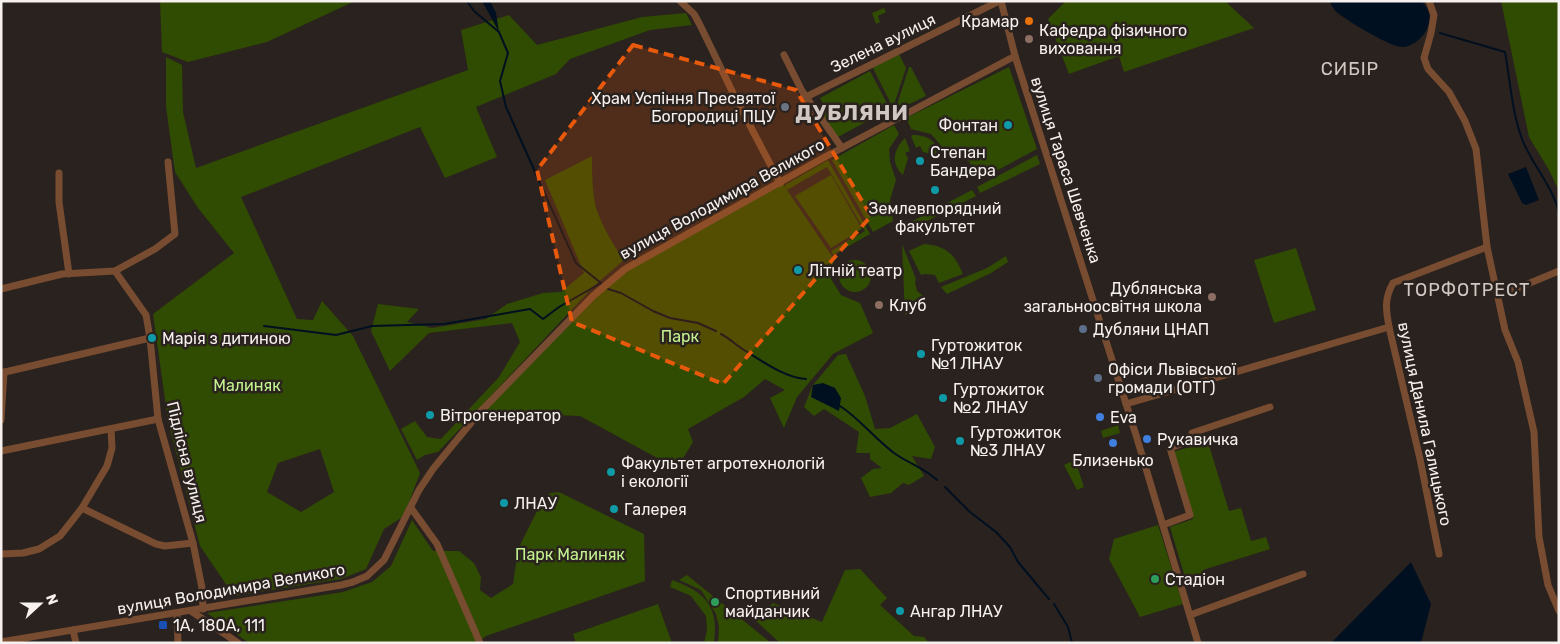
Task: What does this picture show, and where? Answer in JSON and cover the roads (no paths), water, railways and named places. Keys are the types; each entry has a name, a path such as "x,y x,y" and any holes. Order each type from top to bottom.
{"street":[{"path":"680,1 694,14 780,183"},
{"name":"вулиця Тараса Шевченка","path":"1000,1 1015,56 1164,525 1198,643"},
{"name":"Зелена вулиця","path":"806,97 1000,1"},
{"path":"1429,1 1434,15 1424,58 1428,69 1449,92 1465,120 1476,149 1487,247 1505,330 1518,362 1534,432 1539,537 1548,585 1559,611"},
{"path":"784,55 806,97 842,148"},
{"name":"вулиця Володимира Великого","path":"2,641 341,586 367,576 384,560 419,490 433,469 480,412 593,296 625,269 842,148 1015,56"},
{"path":"1,289 69,274 115,271 155,249 175,234 168,162"},
{"path":"59,173 59,202 69,274"},
{"name":"вулиця Данила Галицького","path":"1438,554 1420,459 1389,327 1386,311 1387,293 1393,283 1487,247"},
{"name":"Підлісна вулиця","path":"115,271 146,315 158,419 193,543 202,588 203,609"},
{"path":"1497,292 1508,292 1559,271"},
{"path":"1126,404 1389,327"},
{"path":"1,420 3,373 150,338"},
{"path":"1164,525 1190,515 1170,448 1194,439 1192,433 1270,407"},
{"path":"1,451 158,419"},
{"path":"1,554 39,549 60,536 82,508 107,466 112,448 110,429"},
{"path":"82,508 156,544 165,546 193,543"},
{"path":"411,508 437,544 480,643"},
{"path":"1190,615 1303,574"},
{"path":"191,610 238,643"},
{"path":"177,613 178,643"},
{"path":"73,630 76,643"}],"water":[{"path":"482,1 490,1 496,13 499,32"},
{"path":"1330,1 1421,1 1427,7 1429,21 1427,28 1418,41 1404,47 1398,46 1390,44 1344,18 1335,10"},
{"path":"1526,167 1539,200 1526,205 1522,203 1508,174"},
{"path":"823,383 835,388 841,398 839,411 811,397 813,385"},
{"path":"1411,562 1431,604 1421,643 1331,643"}],"waterway":[{"path":"264,326 336,335 372,326 444,324 530,309 543,319 559,307 601,283 576,263 506,107 500,81 508,53 499,32 474,11 467,1"},
{"path":"1440,33 1505,52 1514,107 1522,139 1552,193 1559,212"},
{"path":"608,289 621,293 670,318 698,323 716,331"},
{"path":"721,334 774,368 790,376 806,379"},
{"path":"840,406 894,453 937,480"},
{"path":"945,487 970,512 996,532 1010,547 1018,562 1049,599"},
{"path":"1054,604 1068,627 1072,643"}],"place":[{"name":"Крамар","path":"1029,21"},
{"name":"Кафедра фізичного виховання","path":"1029,39"},
{"name":"Храм Успіння Пресвятої Богородиці ПЦУ","path":"785,107"},
{"name":"Фонтан","path":"1008,125"},
{"name":"Степан Бандера","path":"920,161"},
{"name":"Землевпорядний факультет","path":"935,190"},
{"name":"Літній театр","path":"798,270"},
{"name":"Дублянська загальноосвітня школа","path":"1212,297"},
{"name":"Клуб","path":"879,305"},
{"name":"Дубляни ЦНАП","path":"1083,329"},
{"name":"Марія з дитиною","path":"152,338"},
{"name":"Гуртожиток №1 ЛНАУ","path":"921,354"},
{"name":"Офіси Львівської громади (ОТГ)","path":"1098,378"},
{"name":"Гуртожиток №2 ЛНАУ","path":"943,398"},
{"name":"Вітрогенератор","path":"430,415"},
{"name":"Eva","path":"1100,417"},
{"name":"Рукавичка","path":"1147,439"},
{"name":"Гуртожиток №3 ЛНАУ","path":"960,441"},
{"name":"Близенько","path":"1113,443"},
{"name":"Факультет агротехнологій і екології","path":"611,472"},
{"name":"ЛНАУ","path":"504,503"},
{"name":"Галерея","path":"614,509"},
{"name":"Стадіон","path":"1155,579"},
{"name":"Спортивний майданчик","path":"715,602"},
{"name":"Ангар ЛНАУ","path":"900,611"},
{"name":"1А, 180А, 111","path":"163,625"}],"district":[{"name":"СИБІР","path":"1350,69"},
{"name":"ДУБЛЯНИ","path":"852,112"},
{"name":"ТОРФОТРЕСТ","path":"1467,290"}],"park label":[{"name":"Парк","path":"680,336"},
{"name":"Малиняк","path":"247,385"},
{"name":"Парк Малиняк","path":"570,554"}]}
